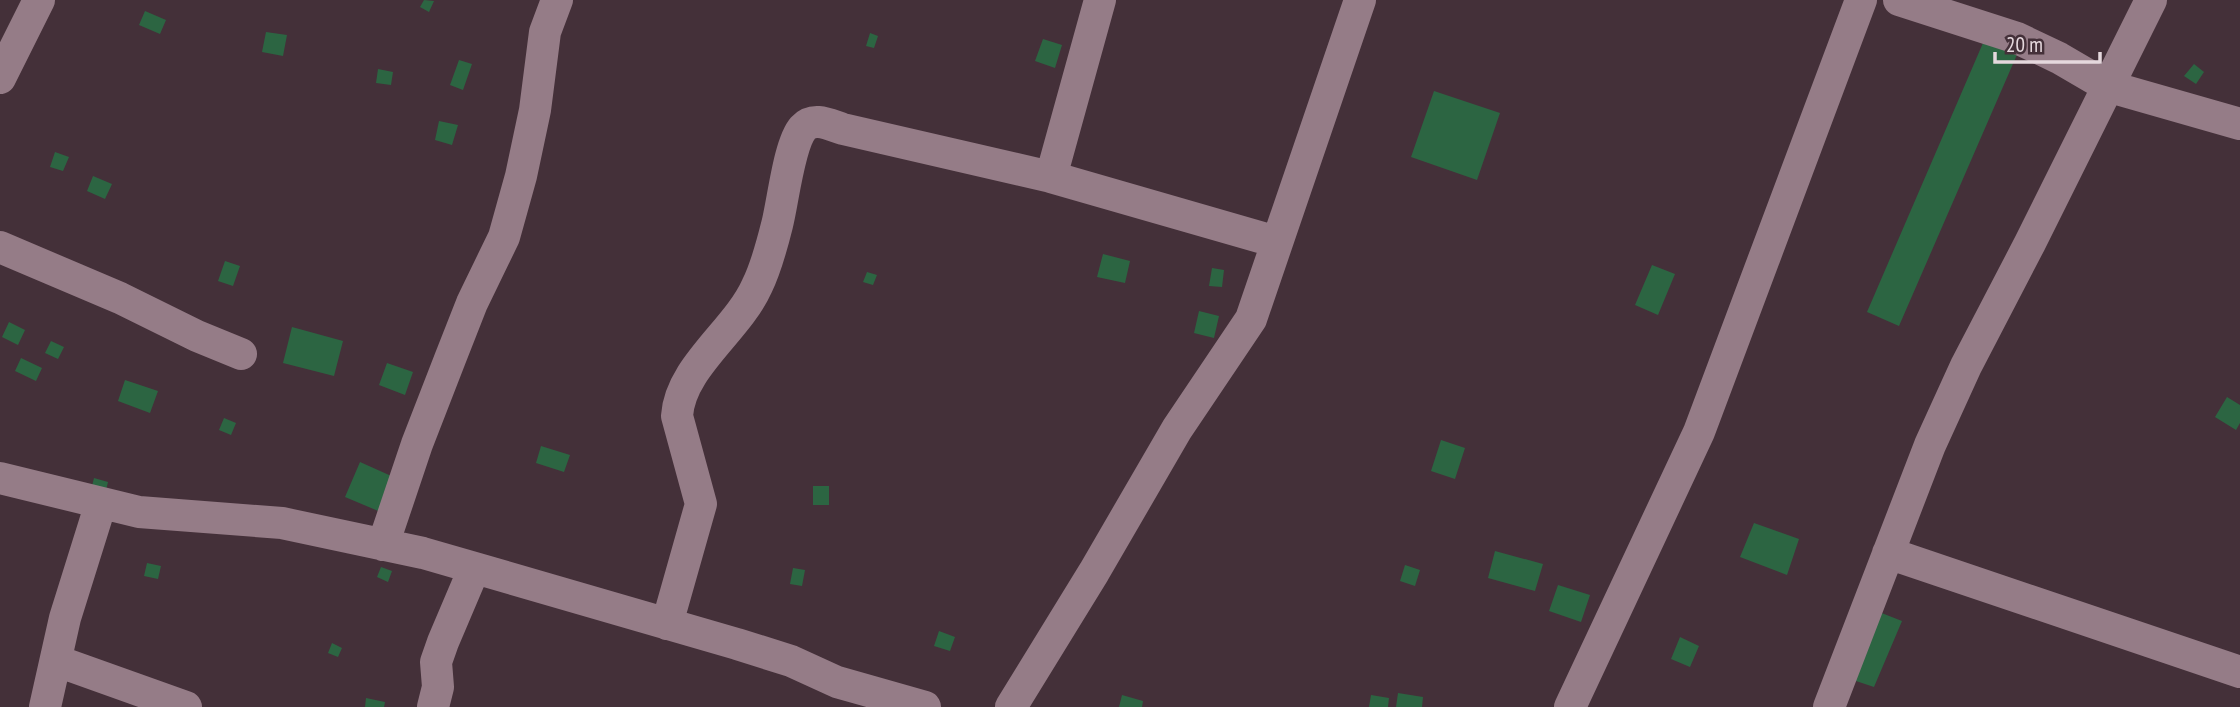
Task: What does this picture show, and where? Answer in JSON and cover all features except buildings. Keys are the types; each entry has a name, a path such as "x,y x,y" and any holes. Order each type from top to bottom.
{"street":[{"path":"0,78 39,0"},
{"path":"383,545 417,444 472,303 504,237 522,176 535,110 545,32 557,0"},
{"path":"1051,177 1100,0"},
{"path":"1011,707 1177,429 1251,319 1360,0"},
{"path":"1570,707 1699,432 1861,0"},
{"path":"1899,0 2017,38 2059,58 2107,86 2240,124"},
{"path":"1829,707 1930,445 1966,366 2151,0"},
{"path":"667,624 701,504 677,416 678,402 685,386 739,317 757,287 777,226 796,142 809,122 821,121 843,129 1051,177 1277,242"},
{"path":"0,247 241,354"},
{"path":"0,478 139,512 282,523 423,553 791,661 836,682 925,707"},
{"path":"45,707 65,618 101,503"},
{"path":"1888,553 2240,672"},
{"path":"433,707 438,687 436,662 474,569"},
{"path":"57,661 186,707"}]}
